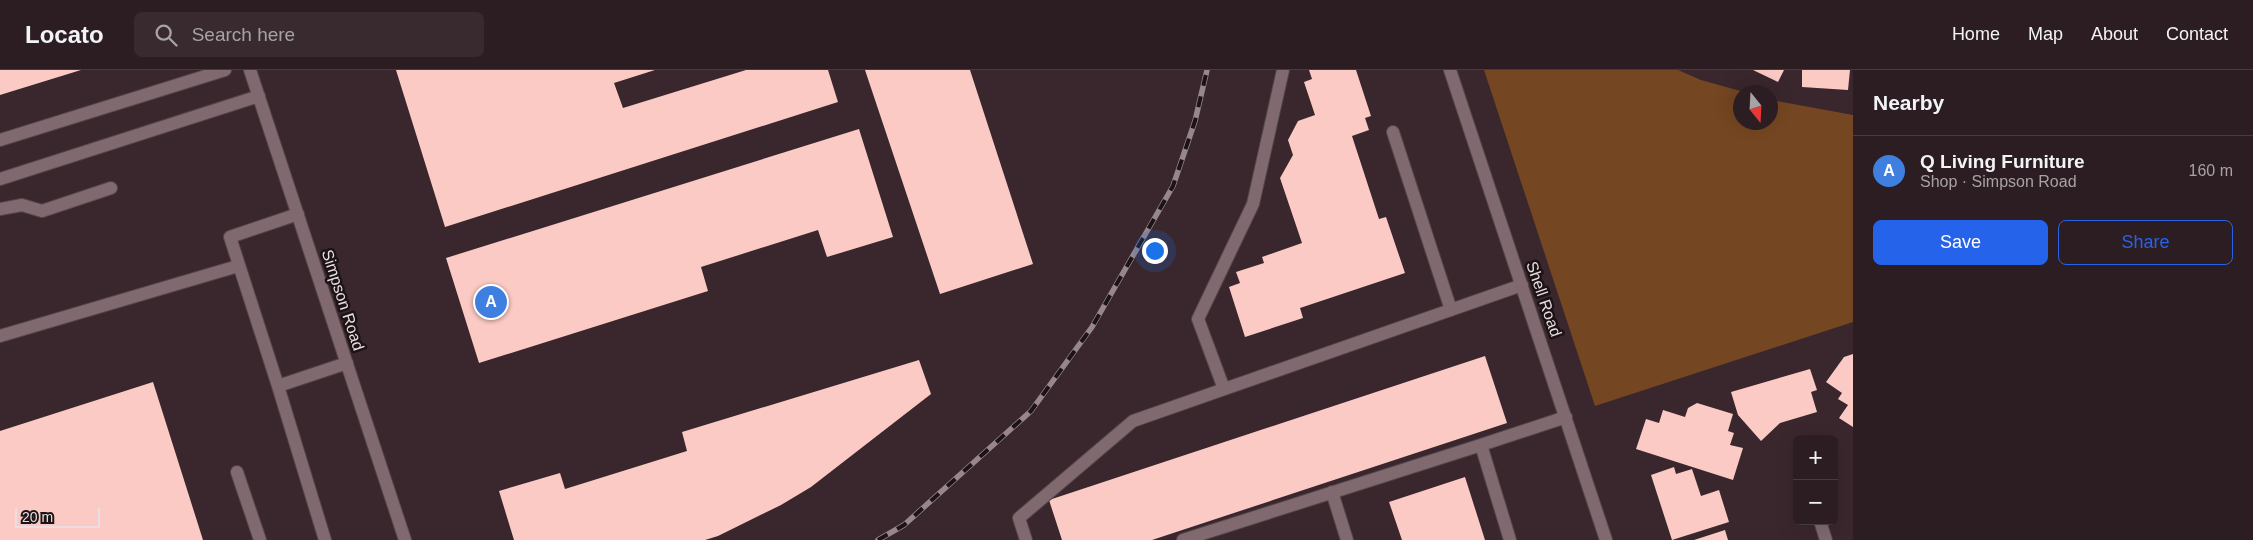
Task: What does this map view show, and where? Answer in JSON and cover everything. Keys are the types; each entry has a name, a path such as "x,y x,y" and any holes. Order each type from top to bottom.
{"street":[{"path":"0,140 197,74 225,70"},
{"name":"Simpson Road","path":"250,70 405,540"},
{"path":"1224,389 1198,319 1253,204 1283,70"},
{"name":"Shell Road","path":"1450,70 1606,540"},
{"path":"0,179 259,96"},
{"path":"1393,132 1451,310"},
{"path":"0,209 22,205 42,211 111,188"},
{"path":"298,214 230,237 325,540"},
{"path":"0,336 238,266"},
{"path":"1026,540 1019,518 1133,421 1522,285"},
{"path":"278,386 347,363"},
{"path":"1183,540 1566,418"},
{"path":"1481,445 1510,540"},
{"path":"237,472 260,540"},
{"path":"1332,492 1347,540"},
{"path":"1821,525 1826,540"}],"shaded area":[{"path":"1484,70 1678,70 1701,80 1733,89 1733,130 1778,130 1778,101 1853,115 1853,322 1595,406"}],"building":[{"path":"0,70 81,70 0,95"},
{"path":"396,70 655,70 614,83 623,108 746,70 828,70 838,102 445,227"},
{"path":"865,70 970,70 1033,264 940,294"},
{"path":"1309,70 1356,70 1371,116 1365,118 1369,130 1352,136 1379,219 1386,217 1405,273 1300,308 1303,318 1245,337 1229,287 1240,283 1236,272 1264,263 1262,257 1302,243 1280,178 1293,155 1288,140 1298,121 1315,115 1304,82 1312,79"},
{"path":"1753,70 1784,70 1778,82"},
{"path":"1802,70 1850,70 1848,90 1802,87"},
{"path":"859,129 893,237 827,257 818,230 701,267 708,291 479,363 446,258"},
{"path":"1853,354 1853,427 1839,418 1848,405 1838,399 1842,393 1826,382 1844,357"},
{"path":"1485,356 1507,423 1152,540 1062,540 1049,500"},
{"path":"919,360 931,394 811,487 781,505 718,536 705,540 514,540 499,491 560,473 565,489 687,451 682,432"},
{"path":"1810,369 1817,390 1811,392 1817,412 1780,423 1761,441 1738,415 1731,392"},
{"path":"153,382 203,540 0,540 0,431"},
{"path":"1697,403 1733,414 1728,431 1734,433 1730,445 1743,448 1733,480 1636,449 1646,419 1659,423 1663,410 1685,417 1688,408"},
{"path":"1674,467 1676,474 1692,469 1701,496 1719,490 1729,522 1672,540 1651,475"},
{"path":"1465,477 1485,540 1402,540 1389,502"},
{"path":"1725,530 1728,540 1694,540"}],"railway":[{"path":"878,540 904,525 1031,411 1092,327 1173,186 1195,121 1207,70"}],"place":[{"name":"Q Living Furniture","path":"491,302"}]}
